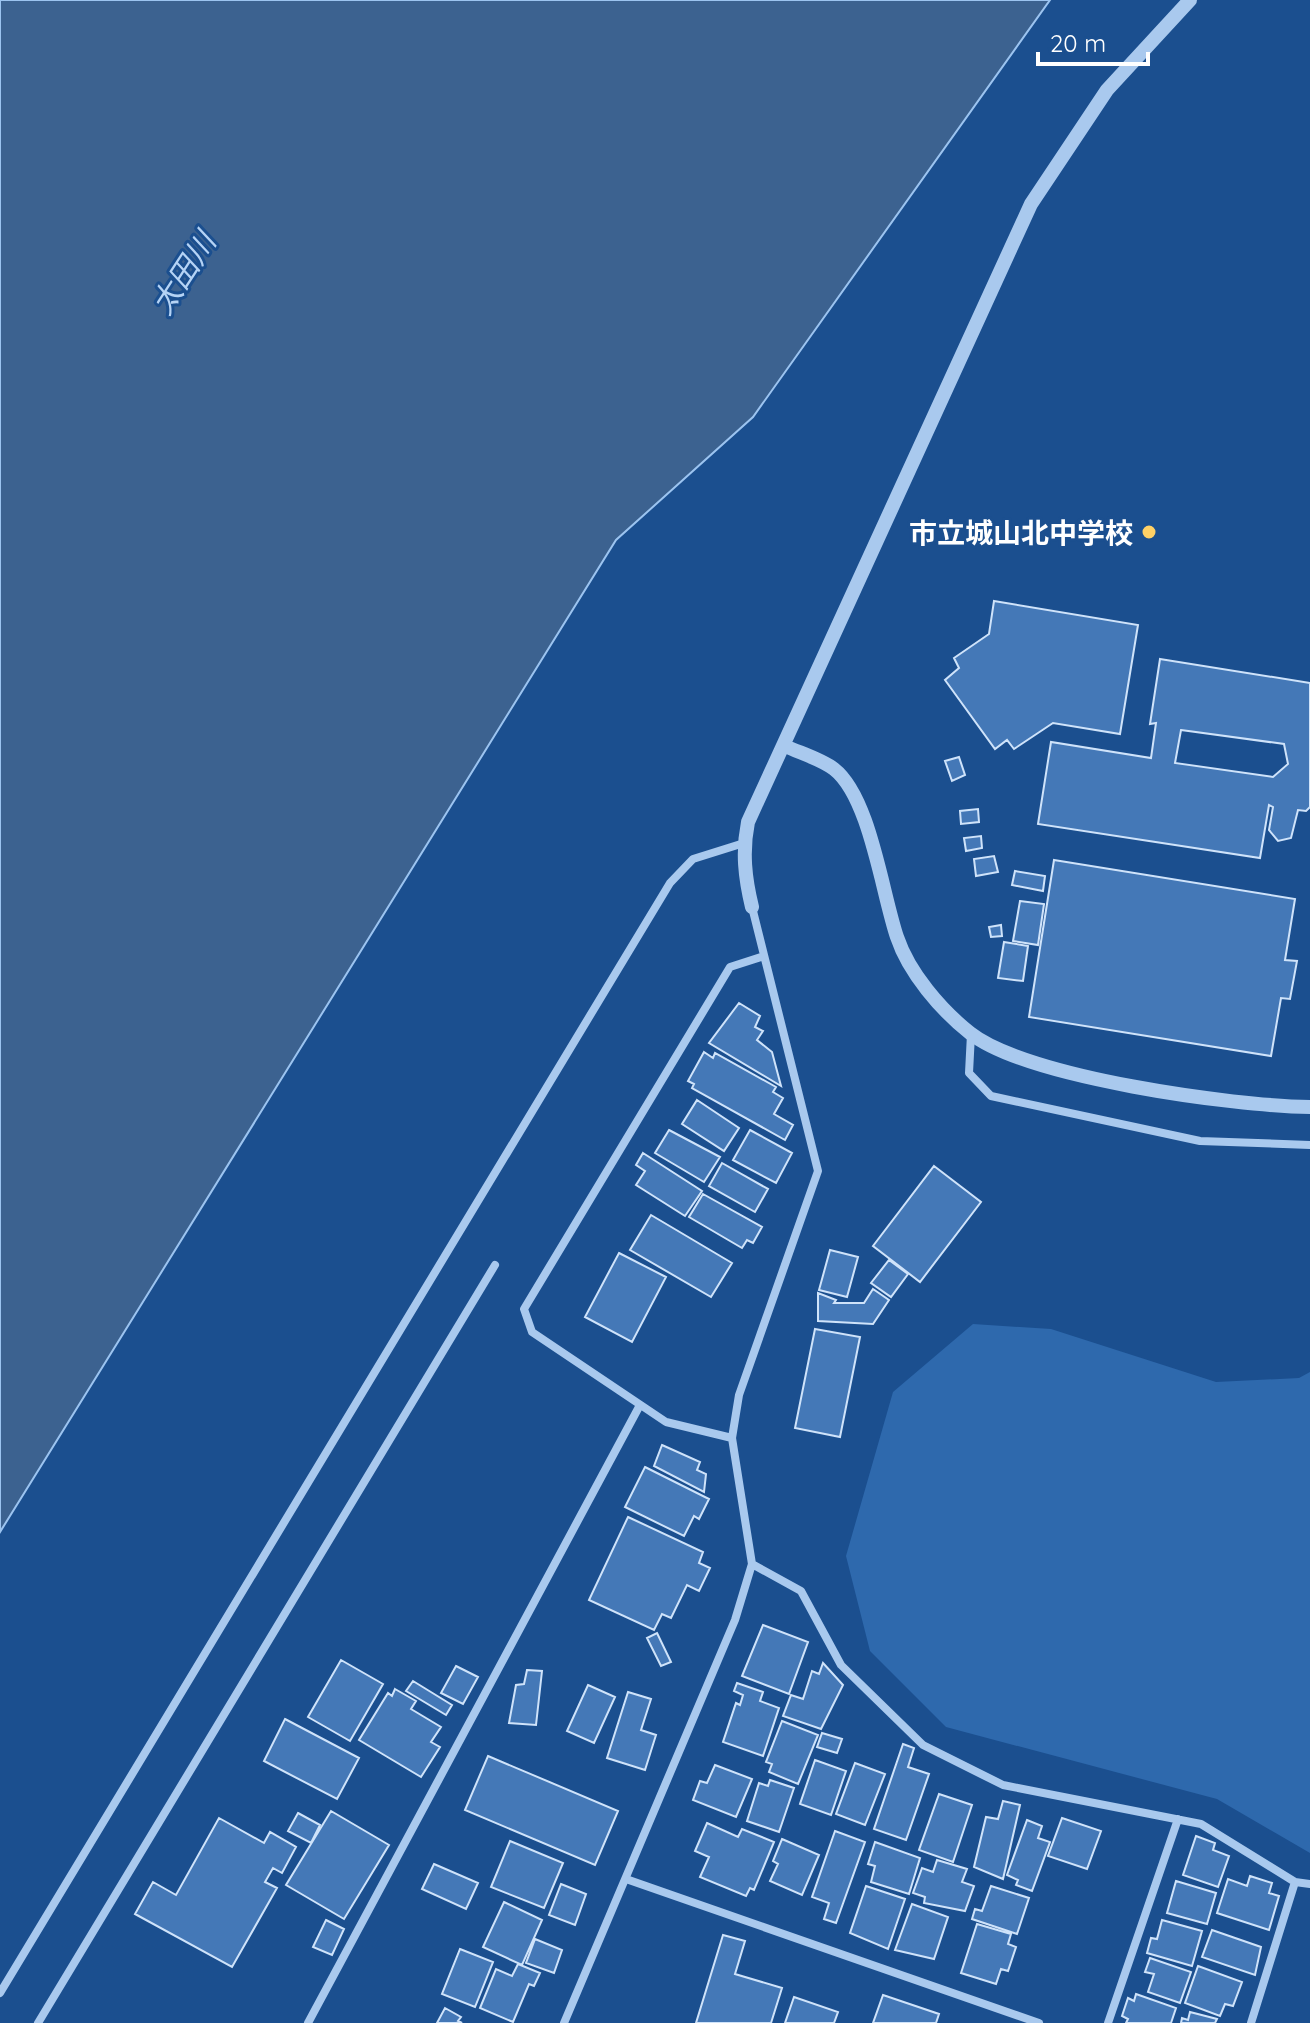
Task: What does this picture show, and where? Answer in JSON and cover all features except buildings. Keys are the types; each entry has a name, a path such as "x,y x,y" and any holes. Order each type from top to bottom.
{"street":[{"path":"564,2023 735,1620 752,1564 732,1438 739,1395 818,1171 745,879 744,843 748,822 1031,204 1107,90 1190,0"},
{"path":"785,746 835,770 860,805 898,940 929,992 971,1034 1020,1060 1126,1085 1310,1107"},
{"path":"0,1993 670,883 693,859 744,843"},
{"path":"732,1438 666,1422 532,1332 524,1309 730,967 764,956"},
{"path":"971,1034 969,1073 991,1096 1200,1141 1310,1145"},
{"path":"38,2023 495,1265"},
{"path":"308,2023 640,1405"},
{"path":"752,1564 801,1591 841,1665 923,1745 1003,1785 1201,1824 1295,1882 1310,1884"},
{"path":"1108,2023 1178,1819"},
{"path":"626,1879 1039,2023"},
{"path":"1251,2023 1295,1882"}],"shaded area":[{"path":"973,1324 1051,1329 1216,1382 1299,1378 1310,1372 1310,1853 1217,1799 946,1727 870,1651 846,1556 893,1392"}],"water":[{"name":"太田川","path":"0,0 1050,0 753,417 616,540 0,1532"}],"place":[{"name":"市立城山北中学校","path":"1149,532"}]}
